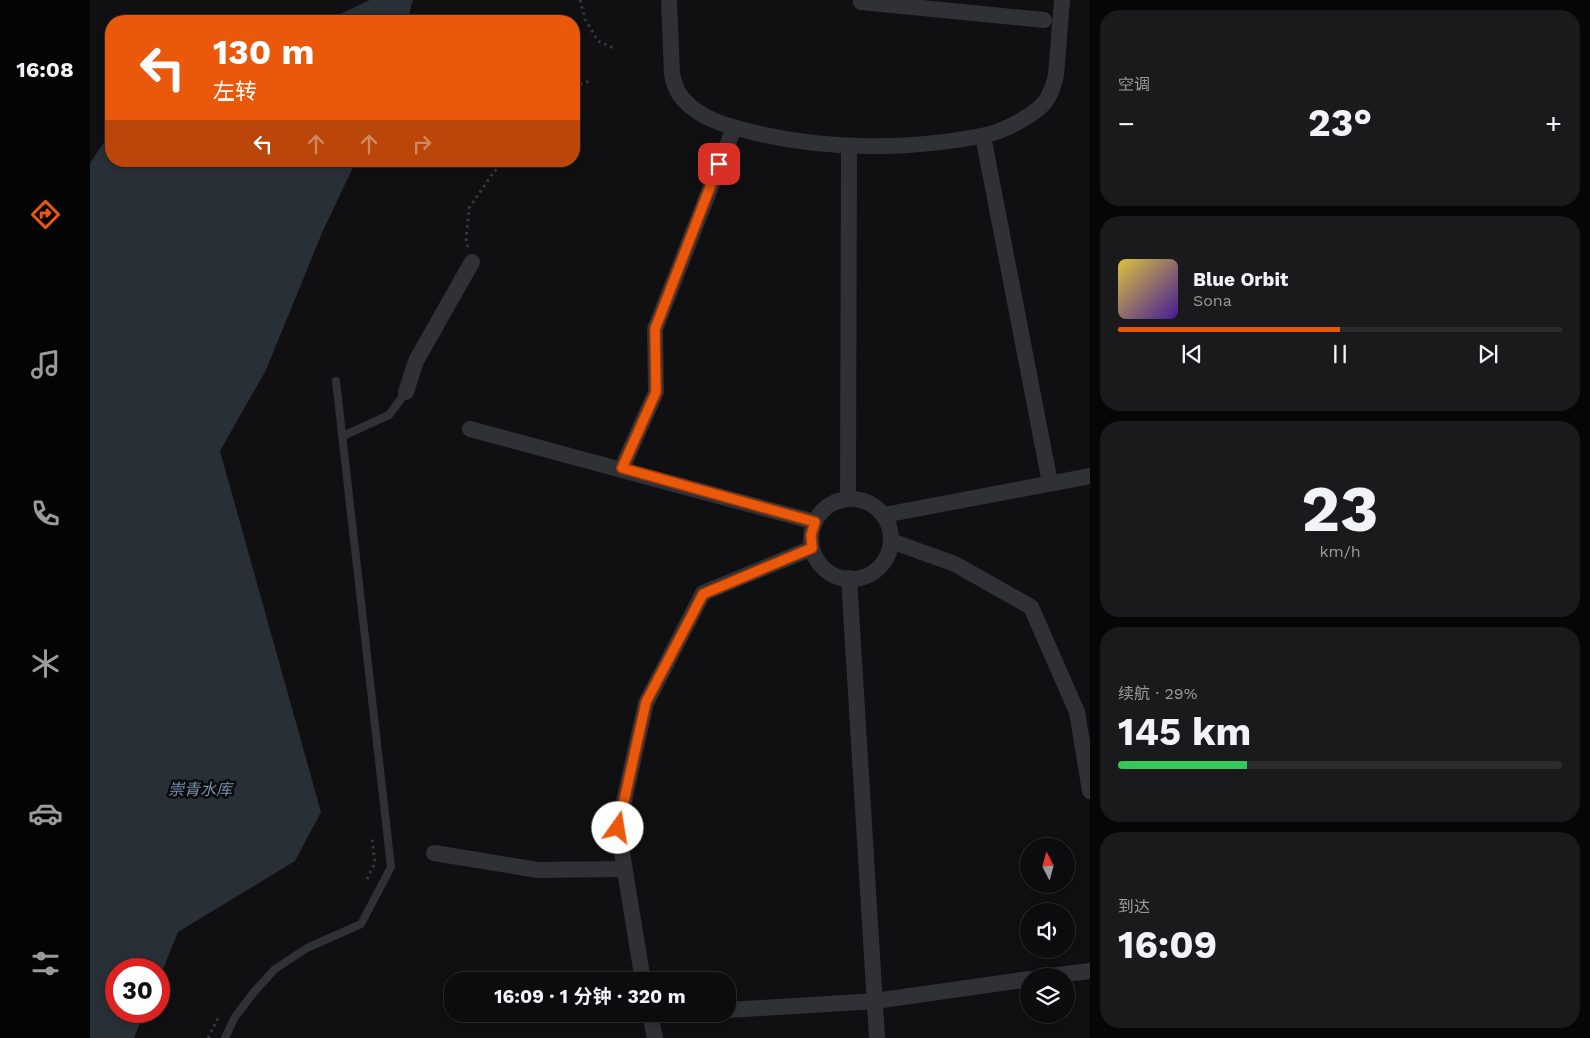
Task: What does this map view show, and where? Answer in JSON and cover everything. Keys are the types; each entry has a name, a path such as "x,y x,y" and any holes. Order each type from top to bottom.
{"street":[{"path":"669,0 674,86 681,97 703,115 717,123 784,139 849,146 919,144 983,136 1019,122 1039,108 1048,98 1056,75 1062,0"},
{"path":"862,0 861,2 943,5 1044,20"},
{"path":"622,468 656,392 655,329 734,128"},
{"path":"983,136 1050,484"},
{"path":"848,499 849,146"},
{"path":"406,392 416,361 472,262"},
{"path":"470,429 622,468 815,522"},
{"path":"884,515 1090,476"},
{"path":"848,499 862,500 874,506 884,515 890,527 891,541 889,553 882,564 873,572 849,578 836,576 817,560 812,548 811,535 815,522 823,510 835,502 848,499"},
{"path":"891,541 955,564 1031,607 1077,712 1090,791"},
{"path":"641,972 618,828 646,702 703,594 812,548"},
{"path":"849,578 877,1038"},
{"path":"434,853 538,870 624,870"},
{"path":"1075,973 1090,971"},
{"path":"736,1010 875,1001 1020,980"},
{"path":"652,1022 655,1038"}],"lane":[{"path":"224,1038 234,1017 275,969 308,948 362,924 391,867 336,382"},
{"path":"343,436 389,415 406,392"}],"path":[{"path":"580,0 585,19 598,41 615,49"},
{"path":"580,85 589,81"},
{"path":"472,262 466,242 469,208 498,167"},
{"path":"367,880 375,863 372,834"},
{"path":"208,1038 214,1024 223,1011"}],"water":[{"path":"370,0 413,0 409,15 338,15"},
{"name":"崇青水库","path":"105,141 105,167 353,167 322,233 266,370 220,451 321,812 295,861 178,932 167,958 105,958 105,1023 140,1023 134,1038 90,1038 90,163"}],"route":[{"path":"618,828 646,702 703,594 812,548 811,535 815,522 622,468 656,392 655,329 719,164"}]}
